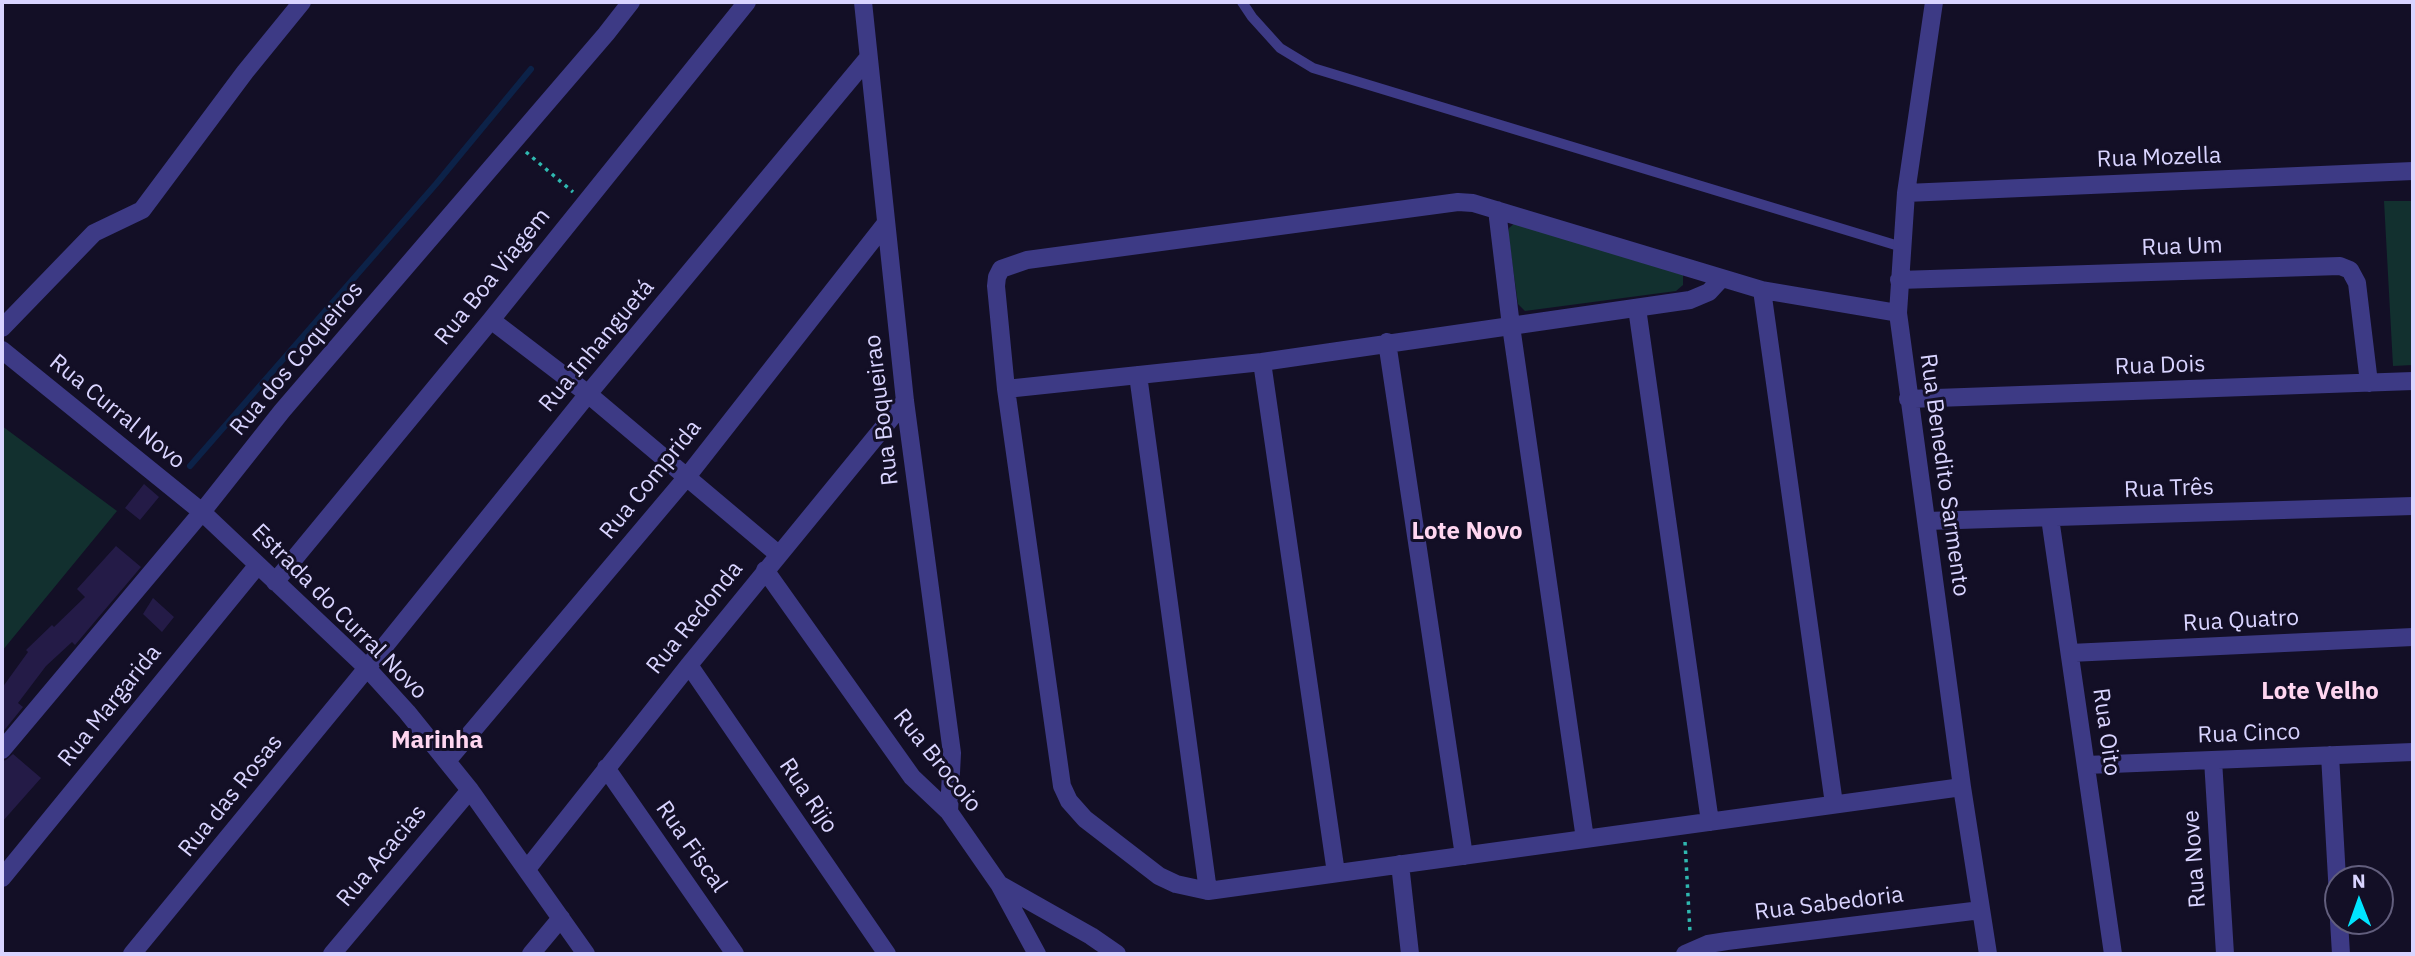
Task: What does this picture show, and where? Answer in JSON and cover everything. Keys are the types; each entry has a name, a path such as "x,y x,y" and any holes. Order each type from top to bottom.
{"street":[{"path":"2,328 94,233 142,210 245,72 302,2"},
{"name":"Rua dos Coqueiros","path":"2,750 202,512 282,411 631,2"},
{"name":"Rua Boa Viagem","path":"275,582 491,320 747,2"},
{"name":"Rua Boqueirao","path":"863,2 905,401 953,753 949,812"},
{"name":"Rua Benedito Sarmento","path":"1934,2 1906,193 1898,313 1962,787 1988,954"},
{"name":"Rua Inhanguetá","path":"367,668 588,394 869,58"},
{"name":"Rua Mozella","path":"1906,193 2413,172"},
{"path":"1898,313 1762,290 1473,203 1440,203 1027,260 1001,269 996,286 1006,389 1062,786 1069,801 1085,819 1159,876 1176,884 1208,891 1962,787"},
{"path":"1497,211 1585,839"},
{"name":"Rua Comprida","path":"446,761 686,478 886,223"},
{"name":"Rua Um","path":"1899,280 2340,267 2350,270 2357,283 2369,383"},
{"path":"1006,389 1262,362 1690,300 1709,292 1721,279"},
{"path":"1762,290 1834,804"},
{"path":"1637,308 1710,822"},
{"path":"491,320 588,394 779,554"},
{"path":"1387,342 1464,856"},
{"name":"Rua Curral Novo","path":"2,350 202,512"},
{"path":"1262,362 1336,873"},
{"path":"1138,375 1208,891"},
{"name":"Rua Dois","path":"1908,399 2413,381"},
{"name":"Rua Redonda","path":"527,869 765,570 905,401"},
{"name":"Rua Três","path":"1926,521 2413,506"},
{"name":"Estrada do Curral Novo","path":"202,512 367,668 407,712 470,790 586,954"},
{"name":"Rua Oito","path":"2050,518 2113,954"},
{"name":"Rua Margarida","path":"2,878 257,566"},
{"name":"Rua Brocoio","path":"765,570 912,777 949,812 999,884 1037,954"},
{"name":"Rua Quatro","path":"2070,653 2413,637"},
{"name":"Rua Rijo","path":"689,665 887,954"},
{"name":"Rua das Rosas","path":"132,954 367,668"},
{"name":"Rua Cinco","path":"2086,765 2413,752"},
{"path":"2330,755 2336,865"},
{"name":"Rua Nove","path":"2213,760 2225,954"},
{"name":"Rua Fiscal","path":"606,768 735,954"},
{"name":"Rua Acacias","path":"332,954 470,790"},
{"path":"1400,864 1410,954"},
{"path":"999,884 1091,936 1116,954"},
{"name":"Rua Sabedoria","path":"1687,953 1708,944 1981,910"},
{"path":"531,954 561,918"},
{"path":"2340,935 2341,954"}],"lane":[{"path":"1242,2 1251,17 1280,48 1313,68 1902,247"}],"path":[{"path":"514,142 586,202"},
{"path":"1683,825 1690,920 1687,953"}],"green space":[{"path":"2384,201 2413,201 2413,365 2393,366"},
{"path":"1517,221 1683,272 1683,285 1676,291 1525,311 1518,304 1508,233 1509,228"},
{"path":"2,426 117,511 2,651"}],"building":[{"path":"144,484 159,497 140,520 125,508"},
{"path":"116,546 141,567 75,645 72,642 46,666 18,703 23,707 2,733 2,688 28,652 26,650 85,597 77,589"},
{"path":"153,598 174,617 162,632 143,614"},
{"path":"13,754 41,778 2,822 2,761"}],"waterway":[{"path":"190,466 436,184 531,69"}],"district":[{"name":"Lote Novo","path":"1467,532"},
{"name":"Lote Velho","path":"2320,692"},
{"name":"Marinha","path":"437,741"}]}
